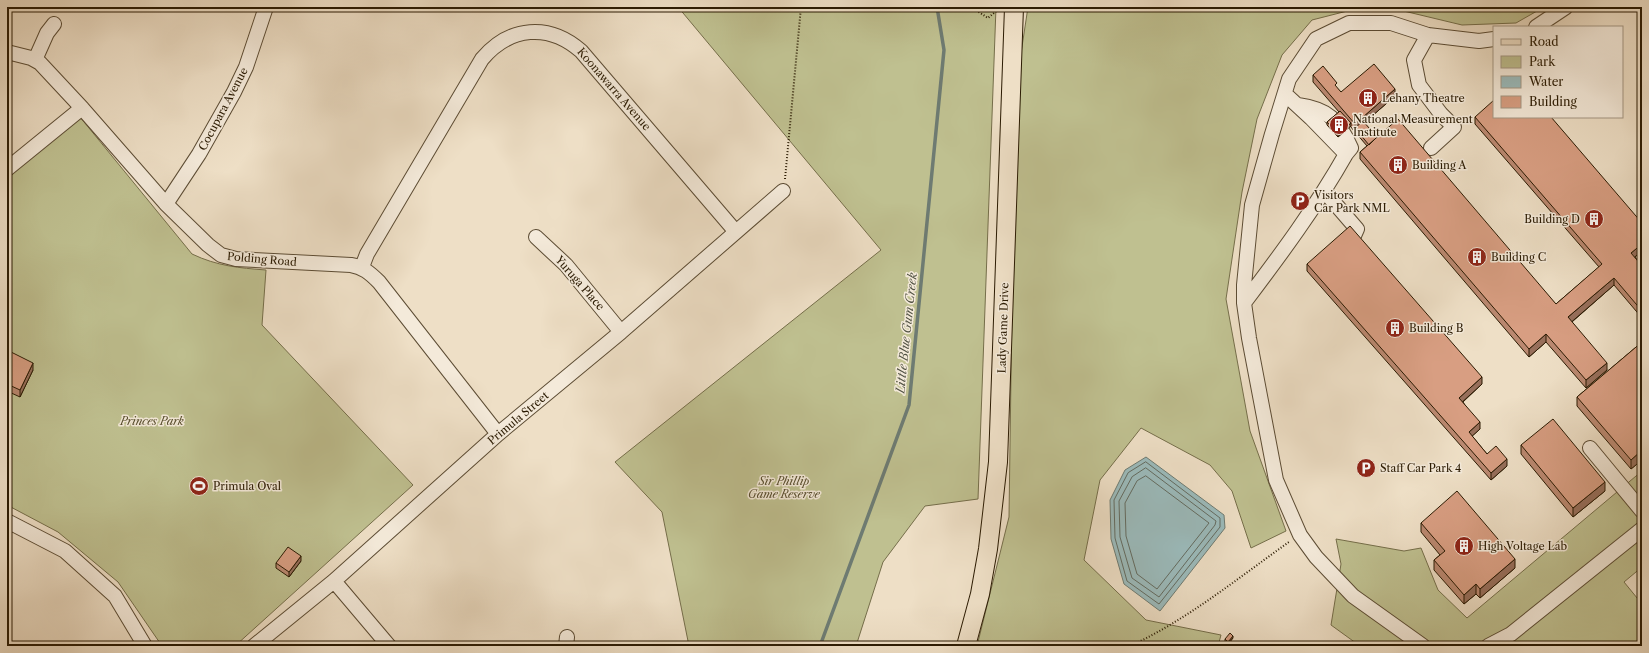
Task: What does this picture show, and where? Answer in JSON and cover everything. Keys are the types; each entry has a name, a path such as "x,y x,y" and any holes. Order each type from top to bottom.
{"main road":[{"name":"Lady Game Drive","path":"966,646 980,594 987,556 998,462 1014,7"}],"street":[{"name":"Cocupara Avenue","path":"166,204 199,154 234,92 246,67 266,7"},
{"path":"1538,26 1566,7"},
{"path":"1423,646 1353,596 1316,557 1300,535 1276,480 1249,338 1244,303 1244,284 1252,205 1289,79 1316,39 1349,23 1391,23 1428,35 1479,41 1493,39"},
{"path":"35,60 47,33 54,24"},
{"name":"Koonawarra Avenue","path":"362,267 371,248 482,59 489,51 506,38 536,32 545,32 559,36 573,44 581,51 736,232"},
{"path":"1428,35 1414,60 1419,85 1441,114 1454,127 1431,148"},
{"name":"Polding Road","path":"7,52 35,60 40,63 82,108 166,204 208,245 221,255 236,259 351,265 362,267"},
{"path":"1244,303 1290,242 1325,192 1346,154 1285,94"},
{"path":"7,169 82,108"},
{"name":"Primula Street","path":"254,646 334,581 498,434 621,332 784,191"},
{"path":"1325,192 1357,229 1353,238"},
{"name":"Yuruga Place","path":"536,237 566,266 621,332"},
{"path":"362,267 379,282 498,434"},
{"path":"1590,448 1642,511"},
{"path":"7,521 65,551 115,596 145,646"},
{"path":"1488,646 1508,640 1642,529"},
{"path":"334,581 389,646"}],"path":[{"path":"784,191 801,7"},
{"path":"971,7 988,18 1000,7"},
{"path":"1130,646 1145,639 1185,615 1300,535"}],"green space":[{"name":"Sir Phillip Game Reserve","path":"678,7 996,7 978,499 925,506 883,562 856,646 689,646 662,512 615,462 881,250"},
{"path":"1028,7 1363,7 1312,20 1282,55 1257,119 1242,192 1226,299 1250,431 1286,531 1251,548 1232,491 1210,465 1141,428 1100,480 1084,560 1146,620 1221,635 1218,646 977,646 1009,517 1015,93"},
{"path":"1387,7 1544,7 1516,23 1462,25"},
{"name":"Princes Park","path":"80,117 192,254 228,266 266,270 262,325 413,485 235,646 162,646 118,582 58,532 7,505 7,177"},
{"path":"1642,471 1642,567 1624,582 1642,604 1641,646 1360,646 1331,625 1341,564 1336,539 1404,551 1421,548 1438,590 1467,618"}],"water":[{"path":"1146,457 1224,515 1225,528 1160,611 1124,584 1111,539 1110,500 1125,470"}],"building":[{"path":"1374,64 1395,89 1355,124 1313,75 1323,66 1337,83 1335,85 1341,92"},
{"path":"1493,101 1493,118 1552,118 1642,223 1642,244 1631,253 1642,266 1642,311 1614,278 1568,317 1607,363 1586,380 1546,334 1529,349 1360,152 1398,119 1556,304 1602,264 1475,117"},
{"name":"National Measurement Institute","path":"1340,111 1351,123 1338,134 1327,122"},
{"path":"1363,121 1377,137 1369,145 1355,128"},
{"name":"Building B","path":"1350,226 1482,377 1459,398 1480,422 1469,432 1487,454 1496,446 1507,459 1491,473 1307,264"},
{"path":"1642,342 1642,450 1631,460 1577,397"},
{"path":"7,350 33,363 20,390 7,384"},
{"path":"1553,419 1605,482 1573,508 1521,445"},
{"name":"High Voltage Lab","path":"1457,491 1515,559 1480,589 1476,584 1464,595 1434,560 1445,551 1421,523"},
{"path":"288,547 301,556 289,572 276,563"},
{"path":"1230,633 1233,636 1228,642 1225,639"}],"waterway":[{"name":"Little Blue Gum Creek","path":"820,646 909,405 944,50 937,7"}],"place":[{"name":"Lehany Theatre","path":"1368,98"},
{"name":"National Measurement Institute","path":"1339,125"},
{"name":"Building A","path":"1398,165"},
{"name":"Visitors Car Park NML","path":"1300,201"},
{"name":"Building D","path":"1594,219"},
{"name":"Building C","path":"1477,257"},
{"name":"Building B","path":"1395,328"},
{"name":"Staff Car Park 4","path":"1366,468"},
{"name":"Primula Oval","path":"199,486"},
{"name":"High Voltage Lab","path":"1464,546"}]}
